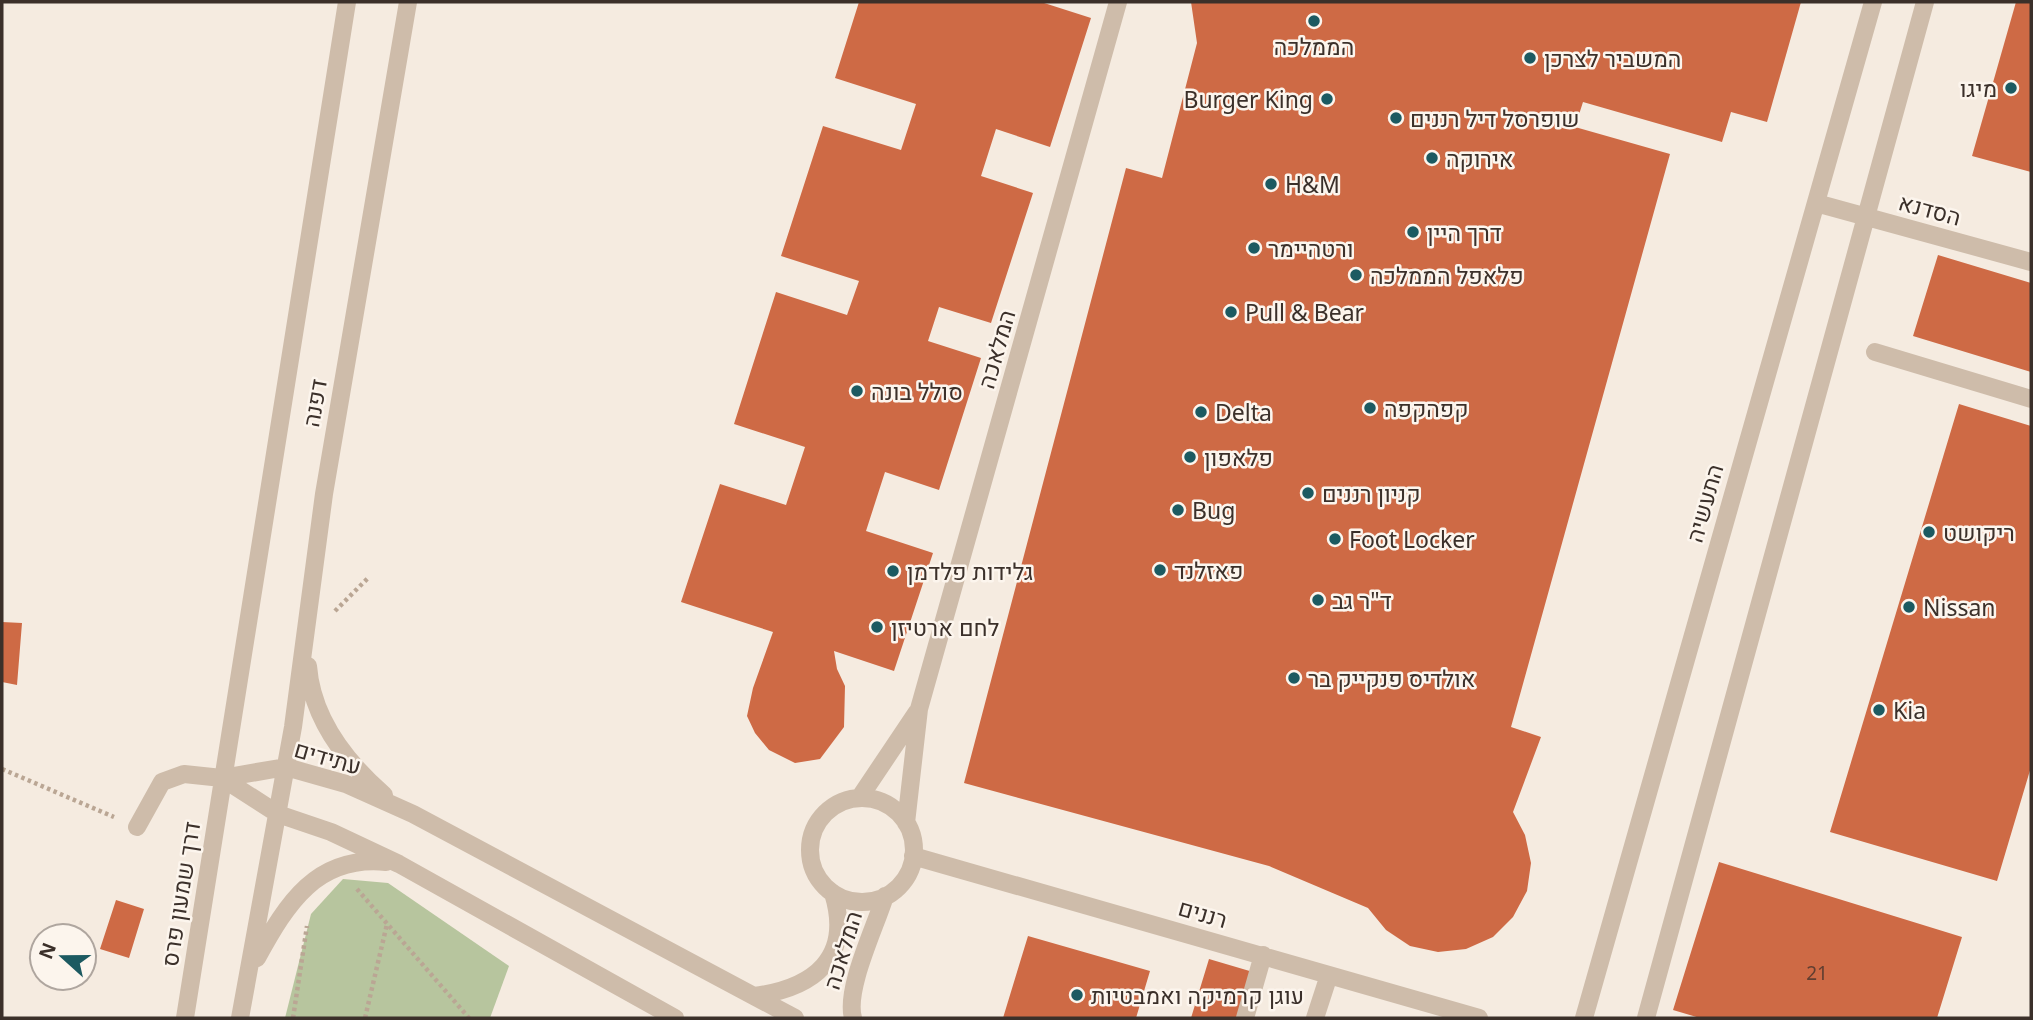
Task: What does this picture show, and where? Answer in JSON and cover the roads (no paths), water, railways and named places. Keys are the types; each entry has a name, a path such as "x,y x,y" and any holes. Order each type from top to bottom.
{"street":[{"name":"דפנה","path":"222,778 347,2"},
{"name":"דפנה","path":"278,814 307,639 324,494 408,2"},
{"name":"המלאכה","path":"906,823 919,709 1118,2"},
{"name":"התעשיה","path":"1584,1018 1873,2"},
{"path":"1646,1018 1864,216 1925,2"},
{"name":"הסדנא","path":"1816,203 2031,262"},
{"path":"1875,352 2031,399"},
{"path":"307,639 309,680 333,741 357,771 400,808"},
{"name":"המלאכה","path":"860,797 919,709"},
{"name":"עתידים","path":"222,778 286,767 346,784 400,808 795,1018"},
{"path":"137,827 162,782 184,774 222,778 278,814 331,832 399,864 675,1018"},
{"name":"דרך שמעון פרס","path":"185,1018 222,778"},
{"path":"860,797 878,800 895,809 906,823 914,856 899,886 885,896 858,902 833,893 814,872 809,853 812,834 817,822 836,804 860,797"},
{"path":"240,1018 278,814"},
{"name":"רננים","path":"914,856 1479,1018"},
{"path":"250,970 304,889 323,872 364,860 399,864"},
{"name":"המלאכה","path":"754,996 783,992 805,983 824,968 837,942 840,917 833,893"},
{"name":"המלאכה","path":"853,1018 850,1009 853,982 885,896"},
{"path":"1245,1018 1263,955"},
{"path":"1315,1018 1329,975"}],"place":[{"name":"הממלכה","path":"1314,21"},
{"name":"המשביר לצרכן","path":"1530,58"},
{"name":"מיגו","path":"2011,88"},
{"name":"Burger King","path":"1327,99"},
{"name":"שופרסל דיל רננים","path":"1396,118"},
{"name":"אירוקה","path":"1432,158"},
{"name":"H&M","path":"1271,184"},
{"name":"דרך היין","path":"1413,232"},
{"name":"ורטהיימר","path":"1254,248"},
{"name":"פלאפל הממלכה","path":"1356,275"},
{"name":"Pull & Bear","path":"1231,312"},
{"name":"סולל בונה","path":"857,391"},
{"name":"קפהקפה","path":"1370,408"},
{"name":"Delta","path":"1201,412"},
{"name":"פלאפון","path":"1190,457"},
{"name":"קניון רננים","path":"1308,493"},
{"name":"Bug","path":"1178,510"},
{"name":"ריקושט","path":"1929,532"},
{"name":"Foot Locker","path":"1335,539"},
{"name":"פאזלנד","path":"1160,570"},
{"name":"גלידות פלדמן","path":"893,571"},
{"name":"ד\"ר גב","path":"1318,600"},
{"name":"Nissan","path":"1909,607"},
{"name":"לחם ארטיזן","path":"877,627"},
{"name":"אולדיס פנקייק בר","path":"1294,678"},
{"name":"Kia","path":"1879,710"},
{"name":"עוגן קרמיקה ואמבטיות","path":"1077,995"}]}
